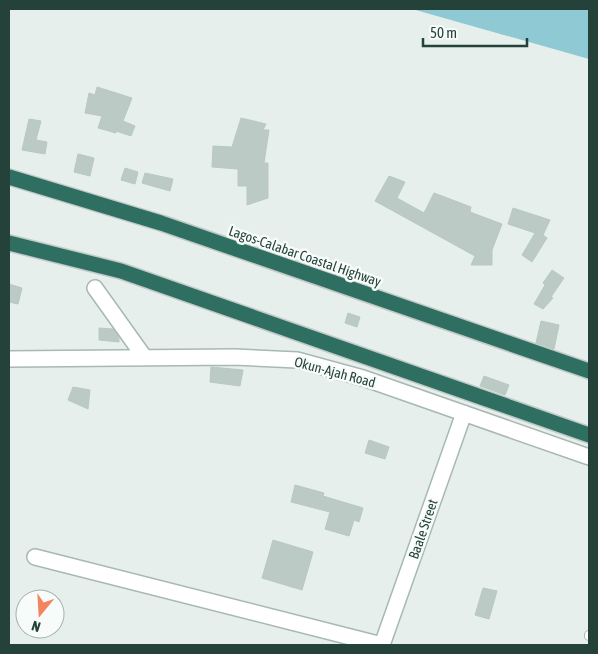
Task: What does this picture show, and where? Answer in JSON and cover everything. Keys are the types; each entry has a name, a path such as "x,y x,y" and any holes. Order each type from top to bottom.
{"highway":[{"name":"Lagos-Calabar Coastal Highway","path":"9,177 161,223 589,371"},
{"path":"9,243 121,271 589,435"}],"street":[{"path":"95,288 144,358"},
{"name":"Okun-Ajah Road","path":"9,359 235,357 297,360 363,378 589,457"},
{"name":"Baale Street","path":"382,645 464,413"},
{"path":"35,557 382,645"}],"water":[{"path":"412,9 589,9 589,59"}],"building":[{"path":"97,87 132,98 123,121 135,126 131,136 98,128 102,116 85,113 89,93 95,95"},
{"path":"241,118 266,124 263,130 269,130 264,163 268,163 268,198 247,205 247,186 238,186 238,169 212,167 213,146 232,147"},
{"path":"29,119 41,121 36,140 47,142 45,154 22,150"},
{"path":"78,154 94,158 90,176 74,172"},
{"path":"125,168 138,172 135,184 121,180"},
{"path":"145,173 173,179 170,191 142,183"},
{"path":"389,176 405,182 397,198 424,213 434,193 471,207 470,212 502,224 492,250 492,265 471,265 475,256 375,201"},
{"path":"513,208 550,220 543,235 547,238 532,262 522,255 535,233 508,224"},
{"path":"552,270 564,278 551,297 553,298 543,309 534,304 545,285 543,283"},
{"path":"9,284 22,288 18,304 9,302"},
{"path":"348,313 360,317 357,327 345,323"},
{"path":"541,321 559,325 554,349 536,343"},
{"path":"99,328 113,329 119,338 119,342 99,340"},
{"path":"211,367 243,370 240,386 210,382"},
{"path":"484,376 509,385 505,395 480,386"},
{"path":"73,387 90,390 88,409 68,400"},
{"path":"369,440 389,447 385,459 365,453"},
{"path":"295,485 324,493 323,496 363,508 359,522 354,520 349,536 325,529 330,512 291,502"},
{"path":"273,540 313,552 302,590 262,578"},
{"path":"483,588 497,591 489,619 475,615"}]}
